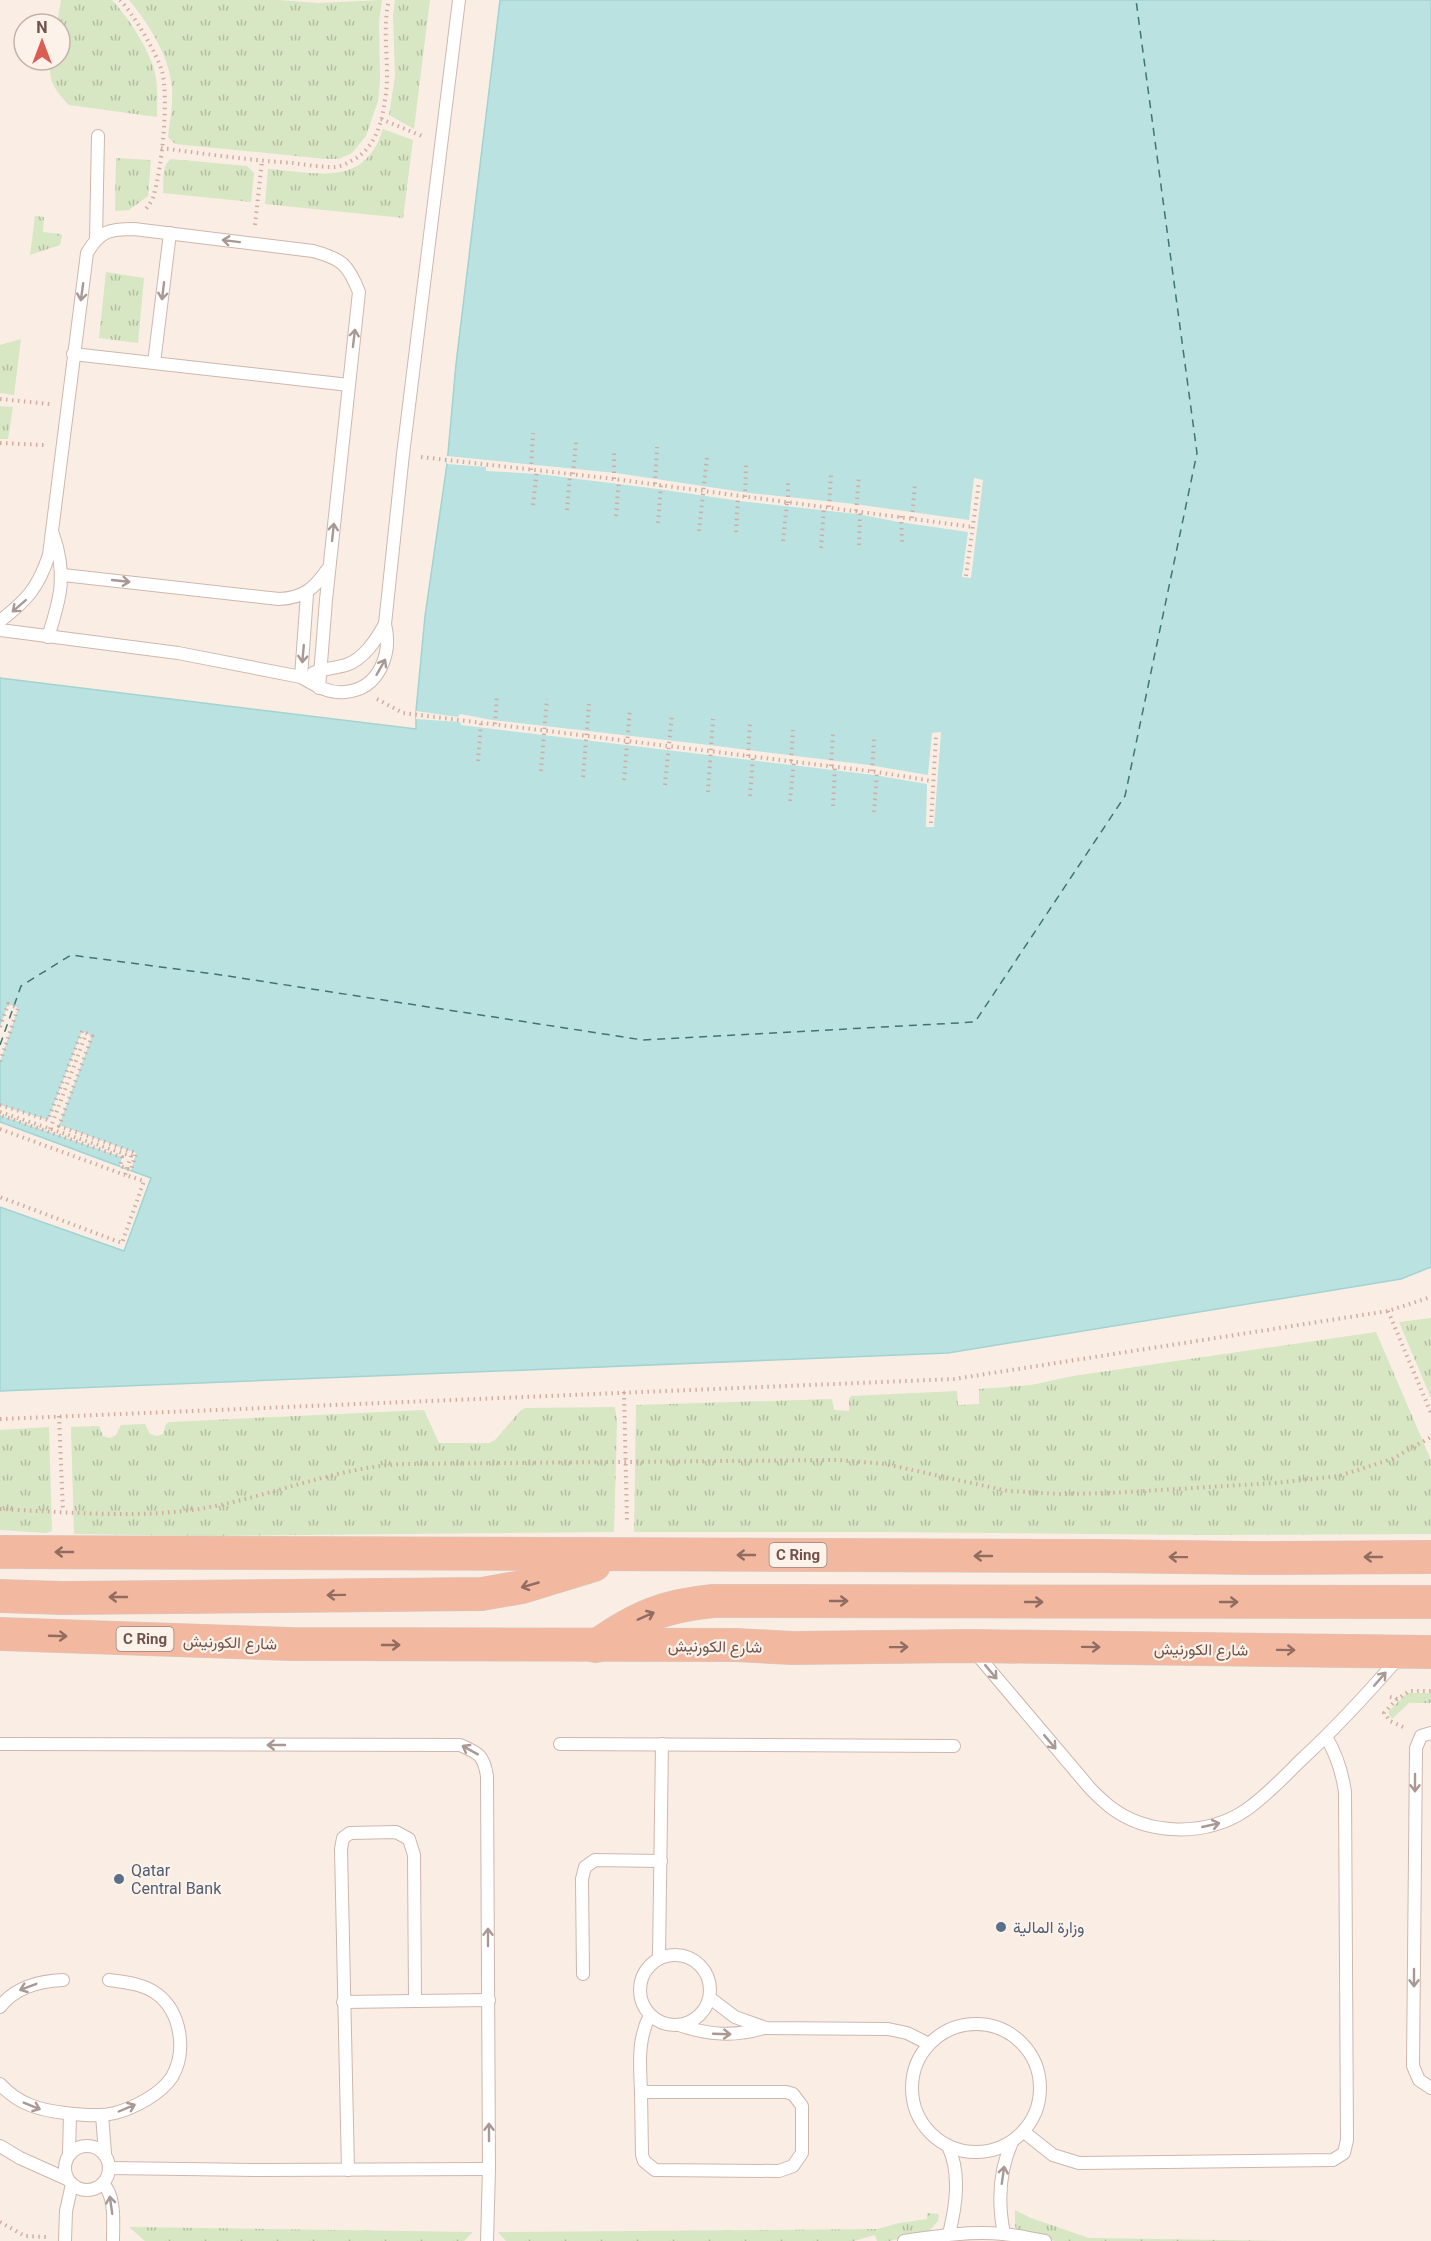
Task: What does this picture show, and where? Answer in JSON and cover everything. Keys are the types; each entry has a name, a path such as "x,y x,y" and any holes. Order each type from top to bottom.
{"highway":[{"name":"C Ring","path":"0,1552 626,1556 1431,1557"},
{"path":"0,1596 62,1598 482,1594 522,1587 626,1556"},
{"path":"596,1646 622,1627 651,1613 681,1604 713,1601 1431,1602"},
{"name":"شارع الكورنيش","path":"0,1634 291,1644 736,1645 792,1648 969,1646 1418,1652"}],"lane":[{"path":"0,630 178,653 301,677 319,688 346,692 358,689 378,673 385,662 388,649 385,624 403,454 459,0"},
{"path":"0,621 25,602 36,588 49,555 87,253 96,238 98,136"},
{"path":"96,238 115,229 134,229 254,243 334,256 351,271 359,292 329,567 319,688"},
{"path":"154,363 170,233"},
{"path":"73,354 349,384"},
{"path":"48,636 59,603 63,575 60,553 53,533"},
{"path":"63,575 279,599 306,594 329,567"},
{"path":"301,677 306,594"},
{"path":"279,599 296,609 305,623"},
{"path":"301,677 348,664 360,657 370,647 385,624"},
{"path":"969,1646 1089,1787 1110,1807 1135,1821 1162,1828 1191,1829 1220,1823 1245,1811 1326,1737 1369,1692 1418,1652"},
{"path":"1431,1733 1421,1736 1416,1748 1413,2066 1419,2079 1431,2088"},
{"path":"1024,2132 1053,2154 1079,2163 1333,2160 1344,2153 1347,2140 1345,1792 1342,1771 1326,1737"},
{"path":"0,1744 460,1745 476,1752 485,1762 487,1776 488,2241"},
{"path":"560,1744 954,1746"},
{"path":"659,1958 662,1744"},
{"path":"348,2170 341,1849 343,1838 350,1833 396,1832 409,1839 414,1855 415,2001"},
{"path":"583,1974 582,1879 585,1867 595,1860 661,1861"},
{"path":"679,2025 690,2022 706,2008 710,1998 711,1984 706,1972 697,1962 686,1956 672,1954 650,1964 643,1973 640,1984 639,1995 643,2006 658,2021 723,2035 749,2033 766,2028 888,2029 907,2033 929,2044"},
{"path":"0,2007 16,1992 30,1985 63,1980"},
{"path":"0,2084 9,2094 25,2104 43,2110 102,2115 125,2110 163,2087 178,2062 180,2045 176,2019 156,1992 139,1985 109,1980"},
{"path":"710,1998 735,2017 766,2028"},
{"path":"343,2002 489,2000"},
{"path":"641,2092 786,2092 793,2094 802,2106 802,2153 793,2166 779,2171 655,2170 644,2162 639,2047 644,2025 650,2015"},
{"path":"979,2024 997,2027 1014,2035 1027,2048 1036,2064 1041,2081 1040,2100 1034,2117 1024,2132 1012,2142 991,2151 969,2152 948,2146 931,2134 919,2119 912,2100 912,2079 918,2060 929,2044 943,2032 960,2025 979,2024"},
{"path":"65,2241 70,2182 65,2171 69,2155 70,2114"},
{"path":"0,2146 70,2182 79,2189 96,2188 103,2184 110,2168 105,2153 102,2115"},
{"path":"1004,2234 1000,2201 1005,2157 1012,2142"},
{"path":"69,2155 74,2149 90,2146 105,2153"},
{"path":"948,2146 955,2160 955,2201 949,2234"},
{"path":"110,2168 489,2169"},
{"path":"103,2184 108,2189 112,2215 112,2241"},
{"path":"904,2241 949,2234 1004,2234 1045,2241"}],"path":[{"path":"120,0 138,25 161,70 165,95 154,196 134,229"},
{"path":"161,148 262,161 335,167 362,155 368,148 381,119 387,78 386,21 389,0"},
{"path":"381,119 414,134 442,142"},
{"path":"254,243 262,161"},
{"path":"0,399 67,406"},
{"path":"531,470 534,433"},
{"path":"567,510 576,442"},
{"path":"0,443 63,446"},
{"path":"655,484 657,447"},
{"path":"614,449 616,516"},
{"path":"403,454 616,479 973,527"},
{"path":"699,531 707,457"},
{"path":"745,497 747,462"},
{"path":"534,505 537,470"},
{"path":"830,507 831,474"},
{"path":"859,476 859,545"},
{"path":"783,541 788,479"},
{"path":"966,576 979,482"},
{"path":"912,518 915,484"},
{"path":"658,523 661,485"},
{"path":"736,532 738,496"},
{"path":"821,548 824,507"},
{"path":"902,516 902,542"},
{"path":"358,689 403,713 875,771 932,781"},
{"path":"495,724 497,695"},
{"path":"541,771 547,699"},
{"path":"583,777 589,704"},
{"path":"624,780 630,709"},
{"path":"665,785 672,714"},
{"path":"708,792 713,719"},
{"path":"478,761 481,723"},
{"path":"750,723 750,796"},
{"path":"790,801 793,730"},
{"path":"833,733 833,806"},
{"path":"931,823 936,736"},
{"path":"873,812 874,740"},
{"path":"0,1028 8,1004 18,1008 0,1062"},
{"path":"0,1105 48,1120 82,1032 92,1036 59,1126 136,1153 131,1170 120,1166 122,1157 0,1114"},
{"path":"50,1129 85,1037"},
{"path":"0,1114 131,1156 125,1175"},
{"path":"0,1129 144,1181 122,1243 0,1197"},
{"path":"0,1419 954,1379 1388,1311 1431,1297"},
{"path":"1388,1311 1431,1413"},
{"path":"624,1392 627,1521"},
{"path":"59,1416 63,1512"},
{"path":"0,1509 63,1512 186,1510 227,1503 364,1468 385,1465 839,1460 885,1464 1008,1491 1051,1494 1111,1493 1275,1483 1339,1476 1392,1459 1431,1437"},
{"path":"1390,1721 1384,1713 1398,1699 1409,1691 1431,1691"},
{"path":"1369,1692 1398,1699"}],"green space":[{"path":"61,0 112,0 119,7 139,36 154,68 157,117 69,105 53,84 50,73 72,72 72,12 59,12"},
{"path":"129,0 279,0 318,3 382,0 379,22 378,101 366,136 352,153 339,159 175,144 168,137 172,95 167,65 151,30"},
{"path":"395,0 430,0 414,129 389,115 395,76 393,16"},
{"path":"383,129 413,140 403,218 265,204 268,169 337,173 351,169 364,161 375,148"},
{"path":"116,158 151,160 148,196 129,210 115,211"},
{"path":"171,159 247,166 254,173 251,202 163,193 164,170"},
{"path":"35,216 44,217 43,232 62,236 60,245 30,255"},
{"path":"106,272 144,278 138,343 99,338"},
{"path":"21,339 14,395 0,393 0,345"},
{"path":"0,406 13,407 8,439 0,439"},
{"path":"1431,1318 1431,1398 1399,1322"},
{"path":"1376,1332 1431,1460 1431,1534 634,1532 636,1405 832,1399 834,1410 849,1411 851,1396 957,1391 958,1405 979,1404 979,1389 1031,1385 1073,1376"},
{"path":"615,1407 617,1422 614,1532 207,1536 74,1534 71,1427 99,1426 103,1436 110,1438 116,1435 121,1425 145,1424 150,1434 157,1436 163,1434 169,1422 424,1410 439,1443 489,1443 495,1440 525,1408"},
{"path":"49,1427 52,1531 46,1533 0,1530 0,1430"},
{"path":"1407,1693 1431,1693 1431,1703 1409,1703 1392,1719 1388,1712"},
{"path":"1015,2210 1031,2218 1089,2238 1290,2241 1055,2241 1017,2231"},
{"path":"927,2213 939,2214 938,2221 929,2231 890,2241 877,2241 875,2235 854,2241 506,2241 498,2232 877,2229 927,2219"},
{"path":"129,2227 473,2232 464,2241 145,2241"}],"water":[{"path":"500,0 1431,0 1431,1267 1401,1279 948,1353 0,1391 0,1207 124,1251 151,1178 0,1122 0,678 416,729 425,616 447,464 456,364"}],"pier":[{"path":"447,456 616,473 749,493 854,504 969,520 974,478 983,480 971,578 962,577 968,532 857,514 539,474 486,471 486,467 447,464"},
{"path":"416,711 458,717 460,714 492,720 869,765 928,775 932,733 941,732 934,827 926,827 927,784 874,775 461,725 460,722 416,719"},
{"path":"8,1004 18,1008 0,1062 0,1027"},
{"path":"82,1031 92,1036 59,1125 136,1153 131,1170 120,1166 122,1157 0,1115 0,1105 48,1120"}],"ferry route":[{"path":"0,1045 21,986 71,955 221,975 643,1040 975,1022 1125,796 1197,453 1136,0"}],"place":[{"name":"Qatar Central Bank","path":"119,1879"},
{"name":"وزارة المالية","path":"1001,1927"}]}
